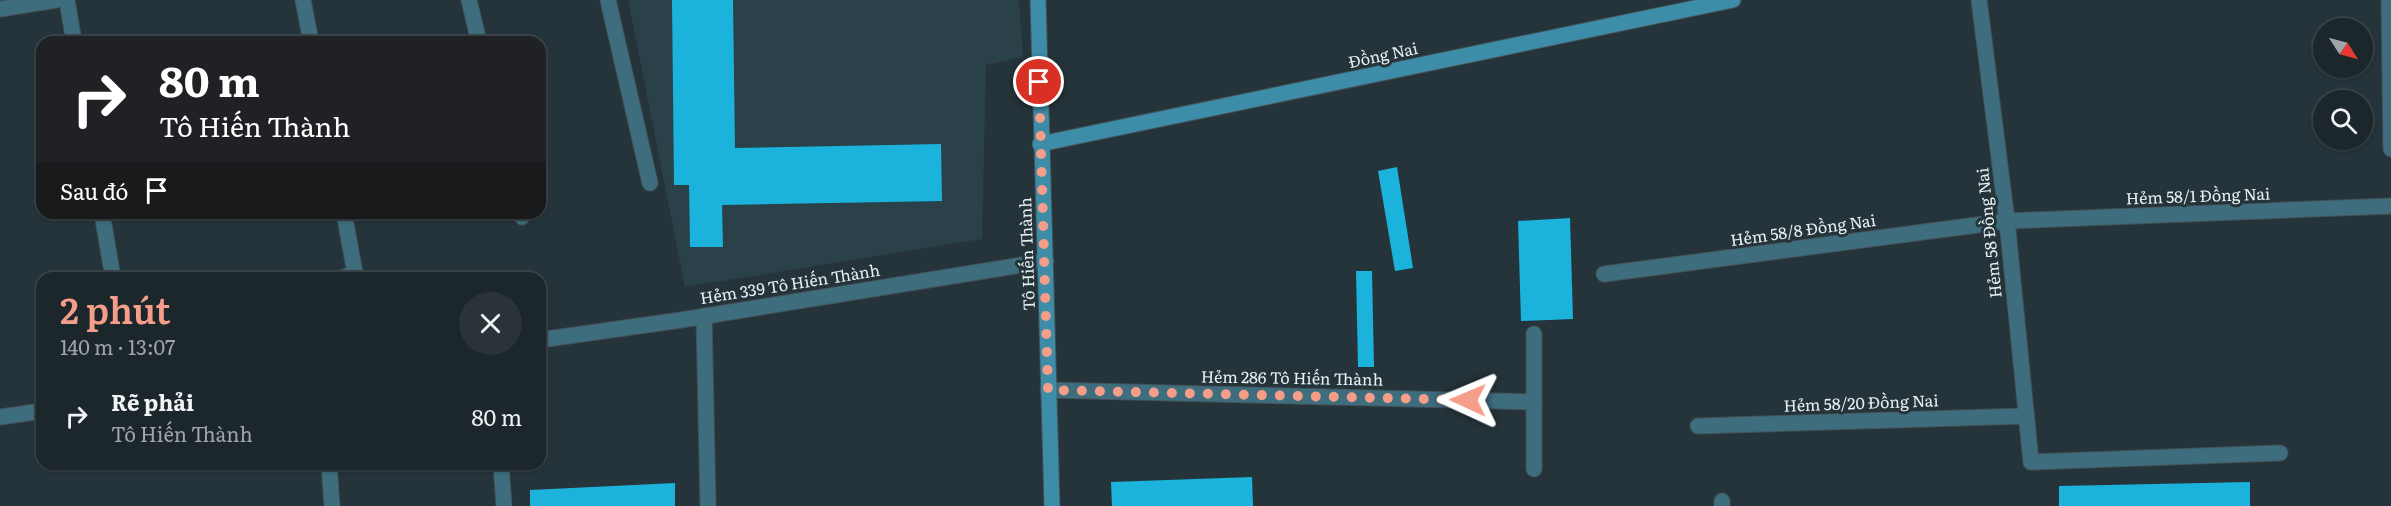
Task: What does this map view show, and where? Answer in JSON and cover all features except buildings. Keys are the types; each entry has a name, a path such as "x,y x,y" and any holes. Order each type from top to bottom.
{"street":[{"path":"0,9 57,0"},
{"path":"67,0 73,36"},
{"path":"303,0 310,36"},
{"path":"469,0 478,36"},
{"path":"608,0 650,183"},
{"name":"Tô Hiến Thành","path":"1038,0 1040,144 1046,261 1052,506"},
{"name":"Đồng Nai","path":"1040,144 1733,0"},
{"name":"Hẻm 58 Đồng Nai","path":"1979,0 2007,221 2031,462 2280,453"},
{"path":"2389,0 2391,149"},
{"name":"Hẻm 58/1 Đồng Nai","path":"2007,221 2391,206"},
{"path":"103,219 112,272"},
{"path":"345,219 355,272"},
{"name":"Hẻm 58/8 Đồng Nai","path":"1604,274 2007,221"},
{"name":"Hẻm 339 Tô Hiến Thành","path":"546,339 1046,261"},
{"path":"704,316 708,506"},
{"path":"1534,334 1534,470"},
{"name":"Hẻm 286 Tô Hiến Thành","path":"1048,390 1534,402"},
{"path":"0,417 36,412"},
{"name":"Hẻm 58/20 Đồng Nai","path":"1698,426 2026,416"},
{"path":"329,470 332,506"},
{"path":"501,470 504,506"}],"shaded area":[{"path":"628,0 1019,0 1023,57 986,65 982,239 685,287"}],"route":[{"path":"1039,82 1048,390 1468,400"}]}
